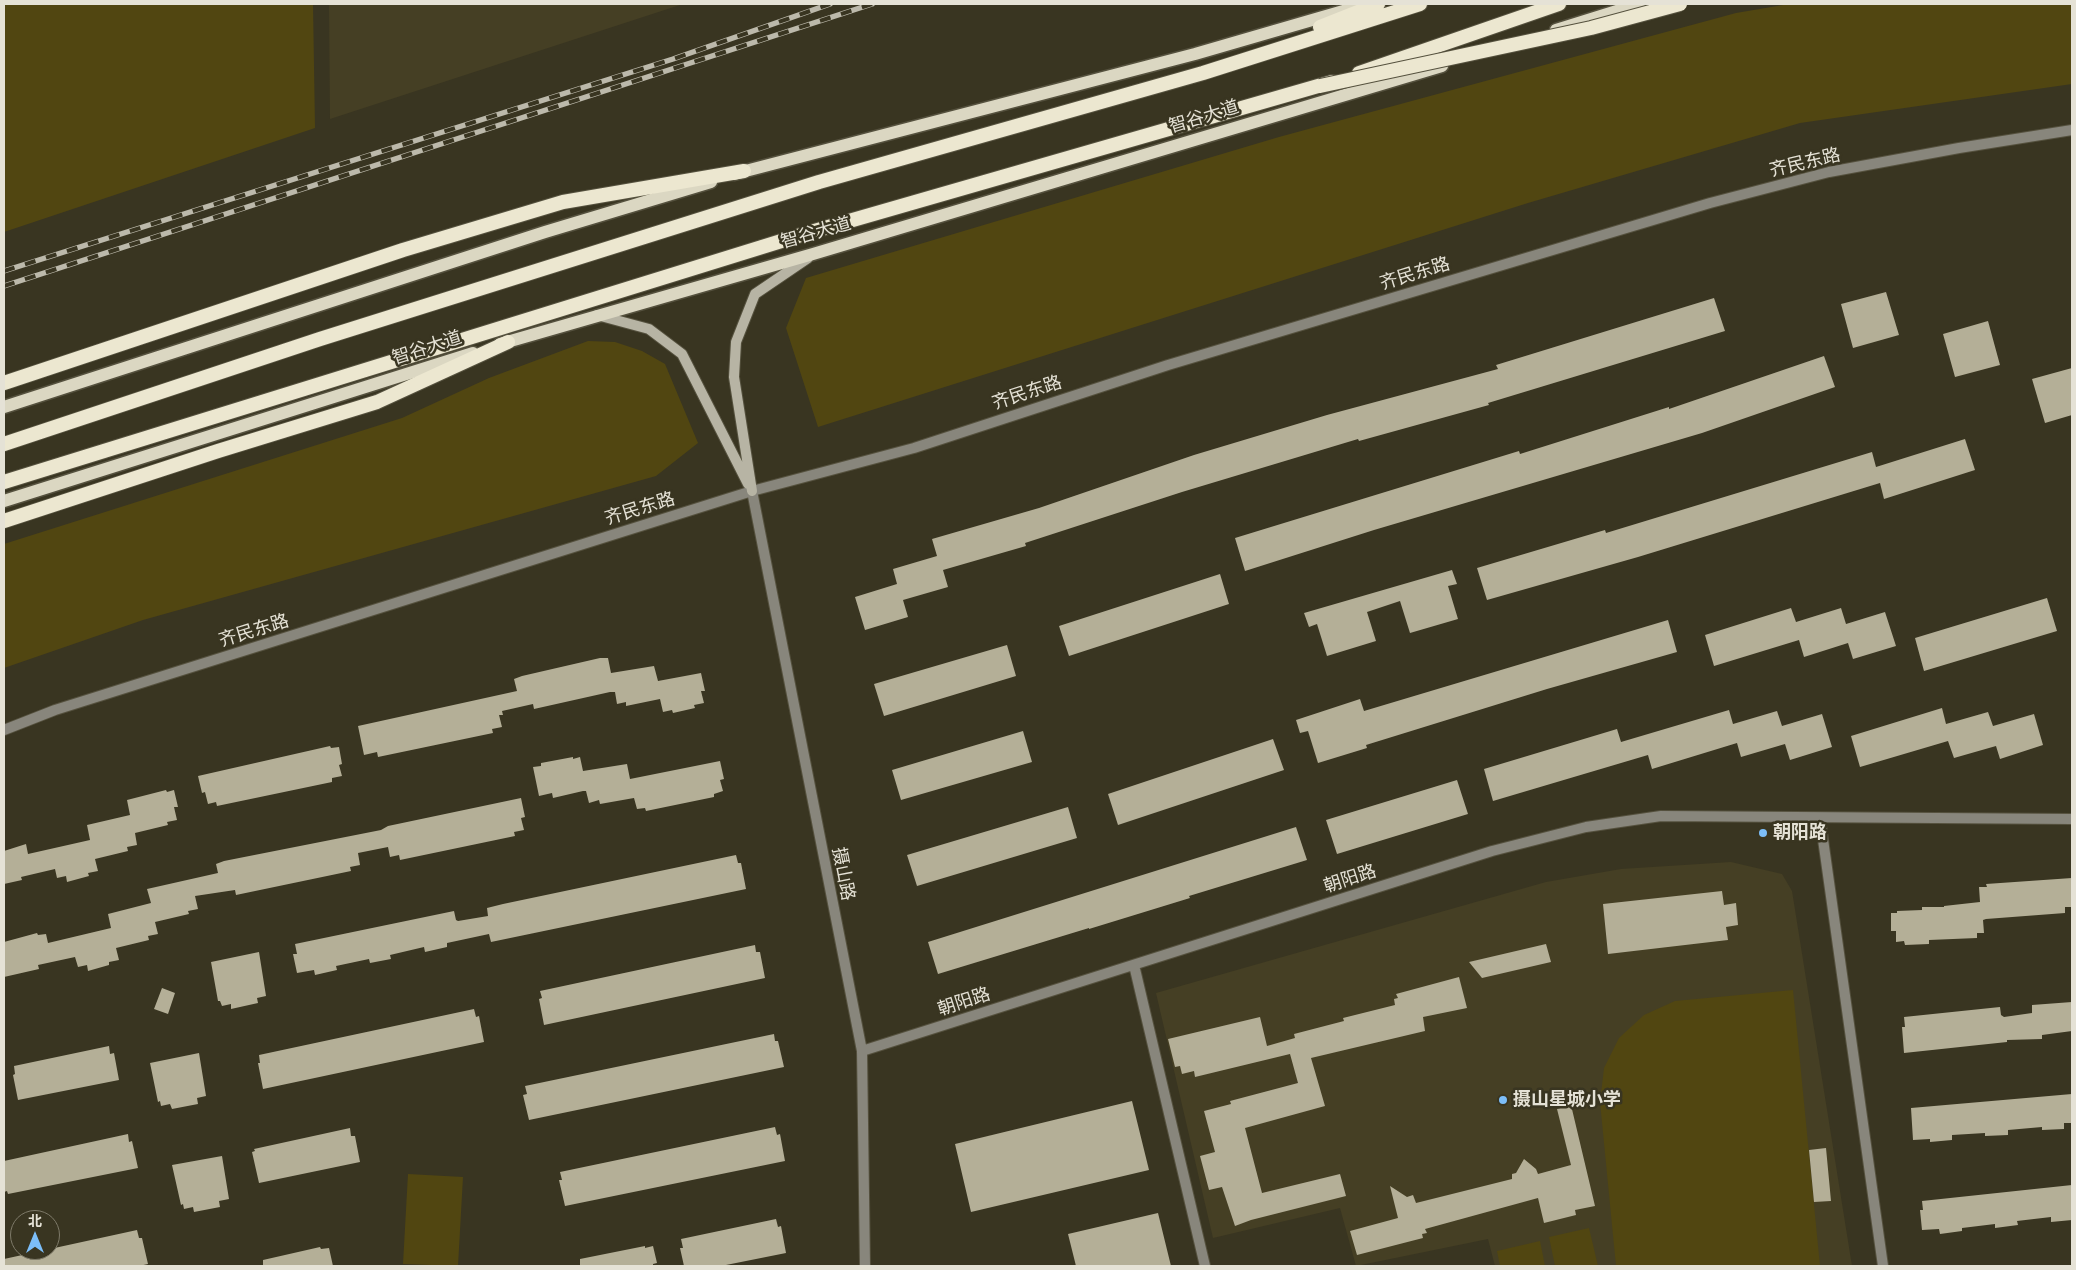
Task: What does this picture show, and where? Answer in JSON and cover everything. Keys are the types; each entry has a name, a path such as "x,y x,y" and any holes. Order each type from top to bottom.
{"highway":[{"path":"1203,73 1378,4"},
{"path":"4,444 320,339 819,182 1203,73 1420,4"},
{"name":"智谷大道","path":"4,482 804,234 1320,86 1559,4"},
{"path":"1320,86 1591,28 1680,4"},
{"path":"4,383 403,250 563,202 744,172"},
{"path":"4,521 218,451 377,402 508,342"}],"main road":[{"path":"4,407 545,232 744,172 1195,54 1367,4"},
{"name":"智谷大道","path":"4,501 596,315 813,254 1458,61 1639,4"},
{"path":"752,491 734,377 736,342 755,294 813,254"},
{"path":"596,315 649,329 682,354 752,491"}],"street":[{"name":"齐民东路","path":"4,730 55,710 752,491 914,448 1168,365 1710,203 1829,172 2072,130"},
{"name":"摄山路","path":"752,491 862,1051 865,1266"},
{"name":"朝阳路","path":"862,1051 1492,851 1586,827 1661,816 2072,819"},
{"path":"1820,818 1883,1266"},
{"path":"1134,965 1205,1266"}],"shaded area":[{"path":"4,4 313,4 315,128 4,232"},
{"path":"329,4 683,4 330,119"},
{"path":"1789,4 2072,4 2072,84 1800,123 1528,203 818,427 786,328 806,278 1279,137 1736,13"},
{"path":"588,341 615,342 642,351 665,364 698,443 656,476 143,620 4,668 4,544 402,418 489,378"},
{"name":"摄山星城小学","path":"1731,862 1782,874 1792,891 1852,1266 1495,1266 1488,1239 1356,1266 1340,1208 1213,1238 1156,993 1546,882 1621,869"},
{"path":"1793,990 1820,1266 1616,1266 1600,1102 1604,1068 1619,1038 1644,1015 1675,1001"},
{"path":"408,1174 463,1177 458,1266 403,1264"},
{"path":"1589,1228 1598,1266 1555,1266 1549,1237"},
{"path":"1540,1241 1545,1266 1500,1266 1497,1251"}],"building":[{"path":"1886,292 1899,335 1853,348 1841,304"},
{"path":"1714,298 1725,331 1488,403 1489,405 1359,441 1358,439 1182,492 1025,543 1026,546 943,570 948,587 903,600 908,617 865,630 855,597 897,584 893,569 937,556 932,539 1039,508 1194,455 1327,415 1498,369 1496,365"},
{"path":"1988,321 2000,365 1955,377 1943,334"},
{"path":"1824,356 1835,387 1702,433 1374,530 1245,571 1235,538 1519,451 1520,454 1669,407 1669,409"},
{"path":"2072,368 2072,415 2045,423 2032,379"},
{"path":"1965,439 1975,470 1884,499 1880,483 1638,557 1487,600 1477,568 1605,530 1606,533 1872,452 1876,467"},
{"path":"1452,570 1457,584 1448,586 1458,619 1410,633 1400,601 1367,612 1376,641 1327,656 1317,624 1309,627 1304,613"},
{"path":"1220,574 1229,604 1069,656 1059,626"},
{"path":"2047,598 2057,631 1924,671 1915,638"},
{"path":"1791,608 1796,622 1841,608 1846,624 1885,612 1896,646 1853,659 1848,643 1804,657 1799,640 1714,666 1705,635"},
{"path":"1668,620 1677,652 1547,689 1366,745 1367,748 1318,763 1308,731 1300,733 1296,720 1360,699 1364,711"},
{"path":"1007,645 1016,676 884,716 874,684"},
{"path":"600,658 608,658 611,673 654,666 658,681 701,673 705,691 701,691 704,703 694,705 695,708 673,713 672,710 663,712 660,699 626,706 626,702 617,704 615,692 610,692 534,709 533,704 502,711 503,715 499,715 502,727 492,729 493,733 378,757 377,752 364,755 358,726 517,691 514,679"},
{"path":"1942,708 1946,724 1988,712 1993,726 2034,714 2043,745 2000,759 1996,746 1954,758 1948,741 1860,767 1851,736"},
{"path":"1729,710 1733,724 1777,711 1782,726 1822,714 1832,747 1790,760 1785,744 1741,757 1737,743 1652,769 1648,755 1493,801 1484,769 1617,729 1621,742"},
{"path":"1023,731 1032,762 901,800 892,770"},
{"path":"1273,739 1284,770 1118,825 1108,794"},
{"path":"330,746 331,748 339,747 342,764 339,765 342,776 332,778 332,782 217,806 216,802 208,804 205,792 202,793 198,776"},
{"path":"573,757 573,759 580,757 583,771 627,764 630,779 720,761 724,779 720,780 723,791 714,794 714,797 646,811 645,808 637,809 634,798 600,804 599,800 589,803 586,791 553,798 552,793 539,796 533,767 541,766 541,763"},
{"path":"1457,780 1468,814 1337,854 1326,820"},
{"path":"166,790 167,792 174,790 178,807 174,807 177,820 167,822 168,825 135,833 137,845 127,847 128,851 95,859 98,871 88,873 89,876 67,882 66,876 57,878 55,869 21,877 22,880 4,884 4,851 26,844 28,854 90,840 87,825 130,815 127,800"},
{"path":"521,798 525,817 521,818 524,830 514,832 515,836 400,860 399,855 390,857 388,847 358,853 360,865 350,867 351,871 236,895 235,890 195,896 198,909 188,911 189,914 155,922 158,934 148,936 149,940 116,948 119,960 109,962 109,965 88,971 87,965 78,967 75,957 38,965 39,969 4,977 4,942 37,933 38,935 46,934 48,943 111,928 108,914 151,903 147,889 218,873 216,864 224,861 381,830 388,826"},
{"path":"1068,807 1077,838 917,886 907,855"},
{"path":"1296,827 1307,860 1189,896 1190,898 938,974 928,942"},
{"path":"736,855 738,863 741,863 746,889 491,942 489,934 447,943 447,947 425,952 424,947 390,955 391,959 370,963 369,959 336,966 337,970 315,975 314,970 297,973 293,954 297,954 295,944 454,911 458,921 488,916 487,908 503,904"},
{"path":"2072,878 2072,907 2065,907 2065,913 1986,919 1983,920 1984,933 1977,933 1977,938 1929,940 1929,944 1905,945 1904,941 1896,942 1896,931 1891,931 1891,913 1922,910 1922,907 1944,907 1980,902 1979,887 1987,887 1986,884"},
{"path":"1722,891 1724,905 1736,903 1738,925 1726,927 1728,940 1608,954 1603,904"},
{"path":"1546,944 1551,962 1482,978 1469,962"},
{"path":"755,945 756,952 760,952 765,978 544,1025 539,999 542,998 540,991"},
{"path":"259,952 266,996 257,998 258,1003 231,1009 231,1004 222,1006 220,1001 218,1001 211,962"},
{"path":"1459,977 1467,1008 1423,1017 1425,1031 1311,1058 1325,1106 1245,1128 1262,1193 1340,1174 1346,1196 1251,1220 1235,1226 1222,1187 1209,1190 1200,1156 1215,1152 1204,1111 1231,1104 1230,1101 1298,1083 1290,1054 1195,1077 1194,1071 1182,1074 1180,1066 1175,1067 1168,1039 1260,1017 1267,1046 1295,1038 1294,1034 1344,1021 1343,1018 1395,1005 1394,999 1398,998 1396,994"},
{"path":"162,988 175,993 168,1014 154,1009"},
{"path":"2072,1002 2072,1031 2042,1035 2042,1039 2007,1040 2007,1042 1904,1053 1902,1027 1905,1027 1904,1017 2000,1007 2001,1015 2004,1017 2032,1013 2032,1005"},
{"path":"474,1009 476,1017 479,1016 484,1042 263,1089 258,1063 260,1063 259,1055"},
{"path":"774,1034 775,1041 778,1041 784,1067 529,1120 523,1095 527,1094 525,1086"},
{"path":"109,1046 110,1054 114,1053 119,1080 18,1100 13,1075 15,1074 14,1066"},
{"path":"199,1053 206,1096 197,1098 198,1104 172,1109 170,1104 161,1106 160,1101 158,1102 150,1063"},
{"path":"2072,1094 2072,1123 2064,1123 2064,1129 2042,1130 2042,1127 2008,1130 2008,1135 1985,1136 1985,1133 1952,1135 1952,1140 1930,1142 1930,1139 1913,1140 1911,1108"},
{"path":"1132,1101 1149,1170 971,1212 955,1144"},
{"path":"1571,1105 1595,1206 1575,1210 1576,1215 1544,1223 1538,1198 1425,1229 1427,1233 1422,1234 1423,1238 1357,1255 1350,1231 1398,1218 1390,1186 1407,1197 1413,1195 1416,1203 1512,1179 1512,1174 1516,1173 1524,1159 1536,1169 1538,1174 1571,1165 1557,1109"},
{"path":"775,1127 777,1135 780,1134 785,1161 565,1206 559,1180 562,1180 560,1172"},
{"path":"350,1128 351,1136 355,1136 360,1162 259,1183 252,1152 255,1151 254,1149"},
{"path":"128,1134 129,1142 132,1141 138,1168 8,1194 7,1191 4,1192 4,1161"},
{"path":"1826,1148 1831,1201 1814,1202 1809,1150"},
{"path":"222,1156 229,1199 219,1201 220,1207 194,1212 193,1207 184,1209 183,1204 181,1205 172,1165"},
{"path":"2072,1185 2072,1220 2051,1222 2051,1217 2017,1221 2018,1225 1995,1228 1995,1224 1962,1228 1962,1231 1940,1234 1939,1229 1922,1230 1920,1210 1923,1210 1922,1201"},
{"path":"1158,1213 1171,1266 1076,1266 1068,1234"},
{"path":"776,1219 778,1227 781,1226 786,1253 721,1266 684,1266 680,1248 683,1248 681,1239"},
{"path":"137,1230 139,1238 142,1238 148,1264 139,1266 4,1266 4,1259 10,1258 10,1260 60,1260 60,1247"},
{"path":"645,1246 645,1248 653,1246 657,1263 653,1264 653,1266 580,1266 580,1259"},
{"path":"320,1247 321,1249 329,1248 333,1266 263,1266 263,1260"}],"railway":[{"path":"4,271 673,59 830,4"},
{"path":"4,286 872,4"}],"place":[{"name":"朝阳路","path":"1763,833"},
{"name":"摄山星城小学","path":"1503,1100"}]}
